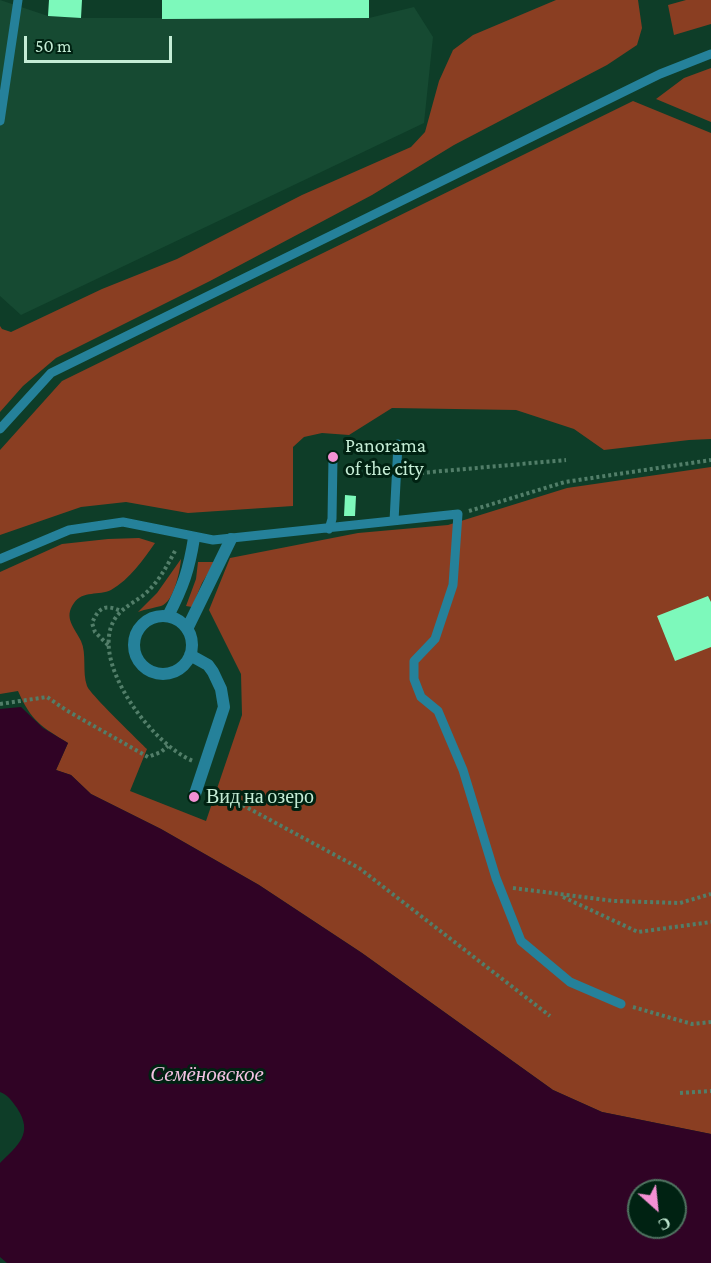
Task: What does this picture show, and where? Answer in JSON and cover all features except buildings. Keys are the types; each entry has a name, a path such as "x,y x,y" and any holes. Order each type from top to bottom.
{"street":[{"path":"168,616 183,586 189,567 188,536"},
{"path":"188,629 231,539"},
{"path":"168,616 183,623 188,629 192,643 190,655 185,664 176,671 165,674 154,672 144,667 137,657 134,646 136,635 141,626 151,619 168,616"},
{"path":"190,655 208,665 213,672 221,689 224,707 194,797"}],"lane":[{"path":"0,122 18,0"},
{"path":"0,429 51,374 660,74 711,54"},
{"path":"394,522 398,444"},
{"path":"329,529 332,519 333,457"},
{"path":"0,559 69,531 123,522 213,540 458,514 453,585 435,639 414,661 414,679 421,697 438,711 463,770 499,886 521,941 570,982 621,1004"}],"path":[{"path":"396,475 566,460"},
{"path":"458,514 565,482 711,460"},
{"path":"181,756 168,746 127,700 114,670 109,646 111,627 121,611 133,600 145,594 160,578 188,536"},
{"path":"109,646 95,632 92,623 96,613 103,608 110,607 121,611"},
{"path":"0,704 47,697 148,757 161,752 168,746"},
{"path":"221,792 359,868 550,1016"},
{"path":"499,886 560,896 614,901 680,903 711,894"},
{"path":"560,896 638,932 711,922"},
{"path":"621,1004 692,1024 711,1022"},
{"path":"680,1094 711,1091"}],"shaded area":[{"path":"0,0 48,16 81,18 369,18 414,7 433,37 424,123 21,315 0,296"},
{"path":"556,0 638,0 642,28 637,45 607,65 454,145 372,195 210,281 56,358 23,386 0,412 0,326 11,332 102,289 177,259 302,195 411,147 425,132 439,81 453,50 473,35"},
{"path":"686,0 711,0 711,24 674,35 668,5"},
{"path":"711,68 711,122 656,99 684,78"},
{"path":"633,101 711,133 711,439 604,450 574,429 516,410 392,408 349,435 322,433 304,437 293,447 293,506 188,513 126,502 81,507 0,535 0,450 62,381"},
{"path":"711,467 711,1134 602,1112 553,1090 362,953 259,885 161,829 91,794 71,775 56,770 68,743 38,722 28,710 18,691 0,694 0,572 62,544 139,538 155,543 136,569 118,586 106,592 82,596 78,599 71,608 70,618 83,646 87,686 147,749 130,791 206,821 242,715 241,674 209,610 230,558 358,533 448,525 567,488"},
{"path":"181,559 173,593 166,603 138,612 157,593"},
{"path":"198,562 215,562 202,583 192,607 186,606 196,579"}],"water":[{"name":"Семёновское","path":"21,707 43,728 68,743 56,770 71,775 91,794 161,829 259,885 362,953 553,1090 602,1112 711,1134 711,1263 7,1263 0,1257 0,1163 22,1139 24,1125 15,1105 0,1092 0,709"}],"place":[{"name":"Panorama of the city","path":"333,457"},
{"name":"Вид на озеро","path":"194,797"}]}
